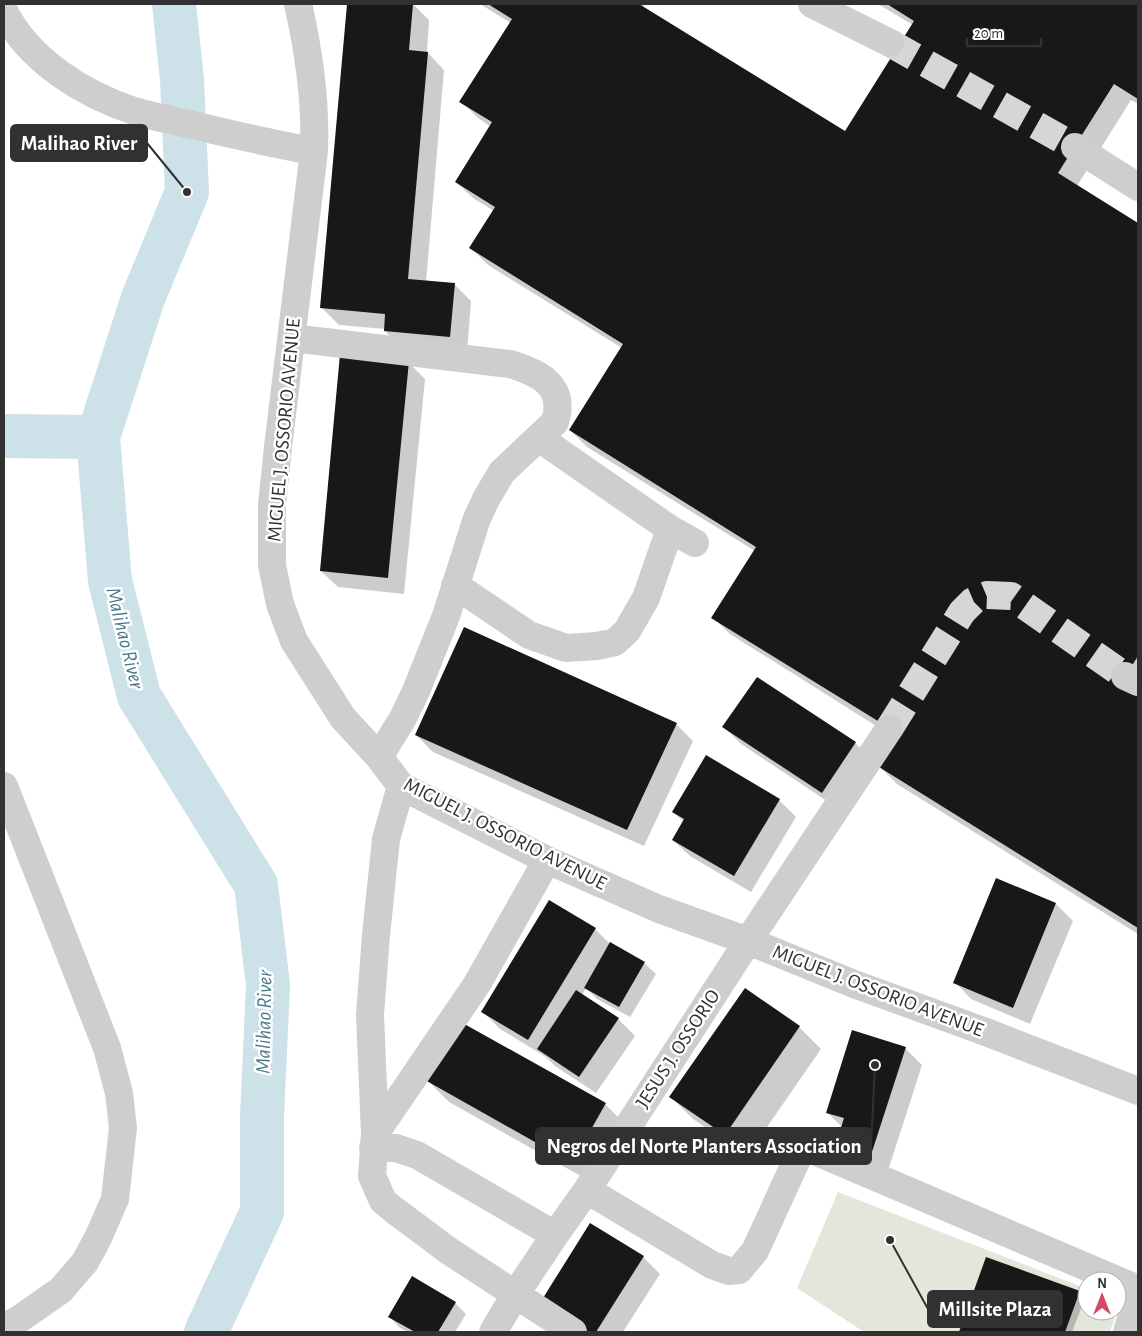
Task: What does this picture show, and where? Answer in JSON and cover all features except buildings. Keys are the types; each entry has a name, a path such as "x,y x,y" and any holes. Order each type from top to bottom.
{"street":[{"name":"MIGUEL J. OSSORIO AVENUE","path":"298,4 307,42 312,88 314,151 272,505 272,564 280,604 294,642 343,718 379,757 401,786 547,860 659,909 748,941 854,984 986,1032 1138,1091"},
{"path":"812,4 890,43"},
{"path":"6,29 65,77 91,93 134,111 271,144 314,151"},
{"path":"1075,147 1138,188"},
{"path":"292,338 510,364 531,370 548,383 557,396 558,411 555,422 502,472 486,499 476,521 446,616 416,691 403,718 379,757"},
{"path":"539,438 670,529 695,543"},
{"path":"455,585 529,635 566,648 597,646 615,642 628,631 646,598 670,529"},
{"name":"JESUS J. OSSORIO","path":"492,1332 555,1235 587,1190 748,941 890,729"},
{"path":"4,786 108,1048 119,1093 123,1128 115,1199 98,1238 84,1262 61,1290 18,1320 4,1327"},
{"path":"401,786 386,839 370,1015 374,1141 372,1176 383,1201 449,1251 573,1332"},
{"path":"374,1141 477,984 547,860"},
{"path":"374,1141 417,1155 555,1235"},
{"path":"587,1190 712,1265 729,1271 738,1270 755,1251 803,1146 1138,1290"},
{"path":"1127,1332 1138,1295"}],"shaded area":[{"path":"838,1192 1077,1285 1077,1321 1114,1321 1110,1332 864,1332 797,1288"}],"waterway":[{"name":"Malihao River","path":"174,4 182,80 187,192 143,298 98,437 110,581 139,696 256,885 268,985 262,1117 262,1212 206,1332"},
{"path":"4,436 98,437"}],"tunnel":[{"path":"890,43 1075,147"},
{"path":"889,729 962,612 973,601 987,595 1011,596 1125,676"}],"place":[{"name":"Malihao River","path":"187,192"},
{"name":"Negros del Norte Planters Association","path":"875,1065"},
{"name":"Millsite Plaza","path":"890,1240"}]}
